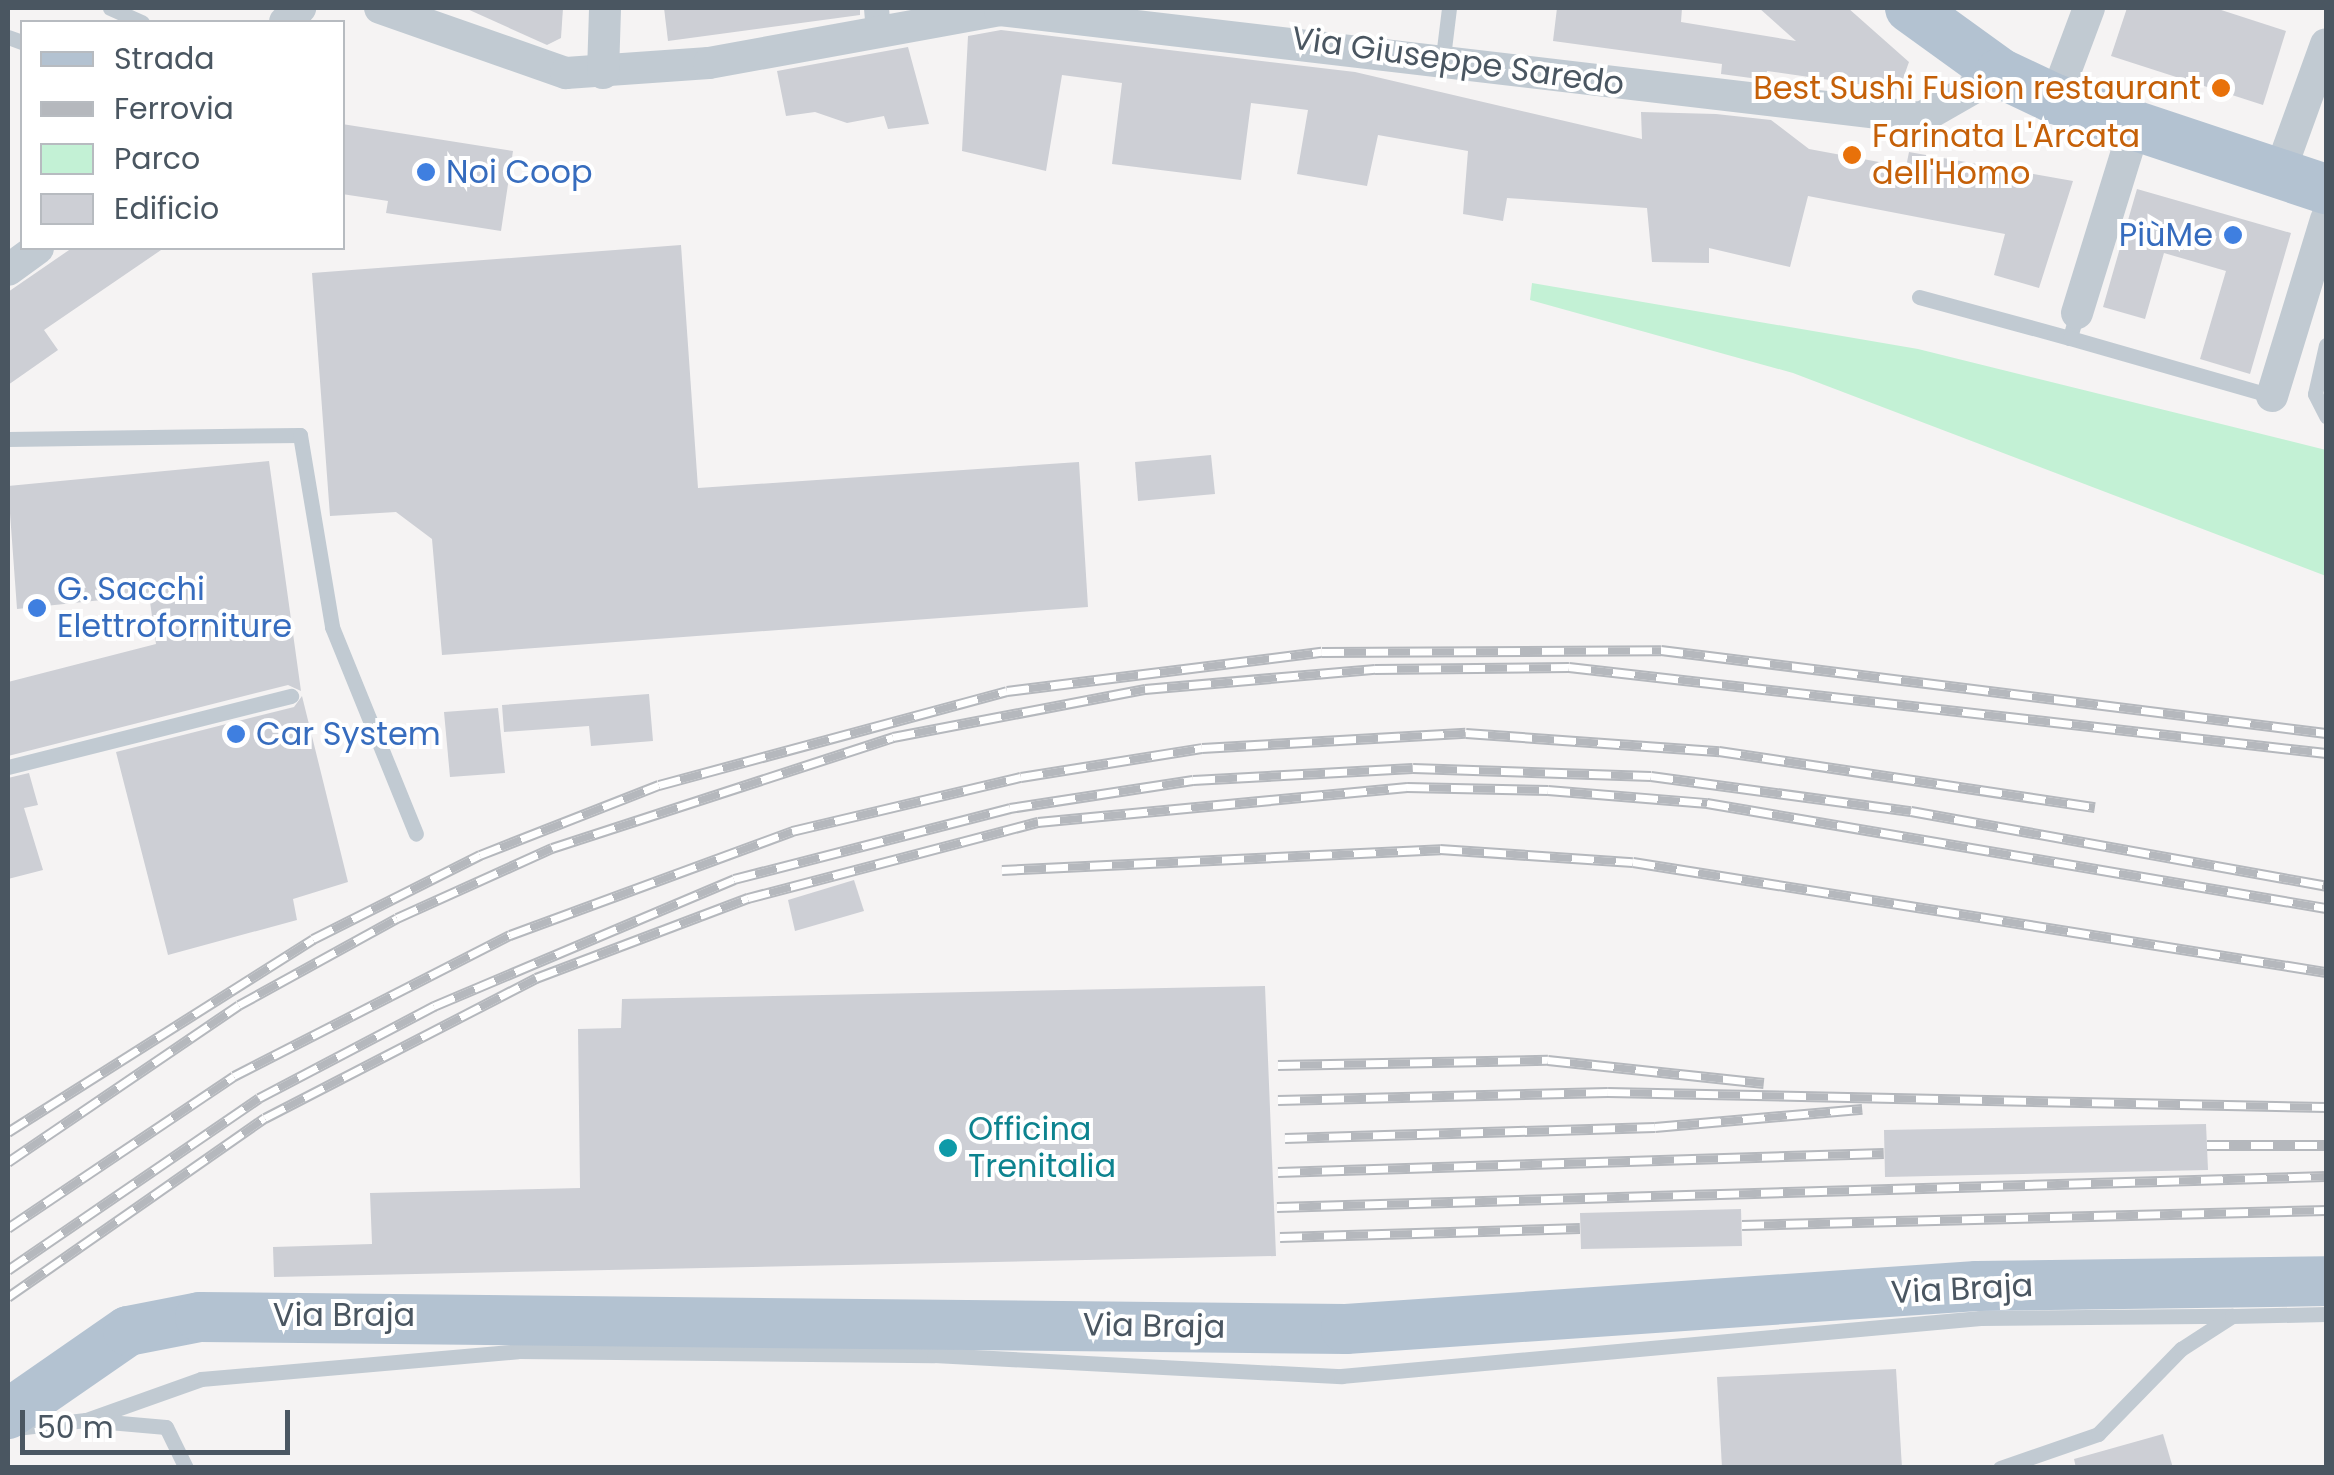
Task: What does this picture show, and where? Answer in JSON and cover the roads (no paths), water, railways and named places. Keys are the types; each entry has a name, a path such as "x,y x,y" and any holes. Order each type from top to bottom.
{"main road":[{"path":"1910,8 2000,73 2055,99 2326,189"},
{"name":"Via Braja","path":"8,1414 128,1331 200,1317 1346,1329 1977,1286 2326,1281"}],"street":[{"name":"Via Giuseppe Saredo","path":"380,8 530,65 603,73 709,64 877,19 1000,10 1153,14 1443,57 1921,118 2000,73"},
{"path":"603,73 606,8"},
{"path":"2055,99 2089,8"},
{"path":"2279,174 2326,44"},
{"path":"2074,325 2135,126"},
{"path":"2272,396 2326,219"},
{"path":"8,270 35,250"}],"lane":[{"path":"110,8 137,20"},
{"path":"1443,57 1448,8"},
{"path":"1919,297 2074,325 2272,396"},
{"path":"2326,345 2315,394 2326,416"},
{"path":"8,439 300,435 332,626 416,834"},
{"path":"8,767 292,696"},
{"path":"86,1420 201,1380 459,1354 934,1356 1340,1376 1980,1318 2326,1314"},
{"path":"2000,1468 2098,1434 2181,1349 2232,1316"},
{"path":"8,1429 86,1420 166,1427 186,1468"}],"railway":[{"path":"8,1132 313,939 480,855 659,785 1007,691 1322,652 1661,650 2326,733"},
{"path":"8,1162 239,1005 397,918 552,848 893,737 1145,689 1375,669 1569,667 2326,753"},
{"path":"8,1228 234,1076 510,935 792,831 1021,777 1202,748 1466,733 1719,751 2095,807"},
{"path":"8,1270 259,1098 434,1006 734,879 1010,808 1193,780 1413,768 1651,776 1911,811 2326,886"},
{"path":"8,1297 265,1118 536,978 748,898 1038,822 1407,787 1548,790 1707,803 2326,908"},
{"path":"1002,870 1440,849 1633,862 2326,972"},
{"path":"1278,1065 1548,1060 1764,1083"},
{"path":"1278,1100 1608,1092 2326,1107"},
{"path":"1285,1138 1655,1127 1862,1109"},
{"path":"2207,1145 2326,1145"},
{"path":"1278,1172 1884,1153"},
{"path":"1277,1207 2326,1176"},
{"path":"1742,1225 2326,1210"},
{"path":"1280,1237 1580,1228"}],"place":[{"name":"Best Sushi Fusion restaurant","path":"2221,88"},
{"name":"Farinata L'Arcata dell'Homo","path":"1852,155"},
{"name":"Noi Coop","path":"426,172"},
{"name":"PiùMe","path":"2233,235"},
{"name":"G. Sacchi Elettroforniture","path":"37,608"},
{"name":"Car System","path":"236,734"},
{"name":"Officina Trenitalia","path":"948,1148"}]}
